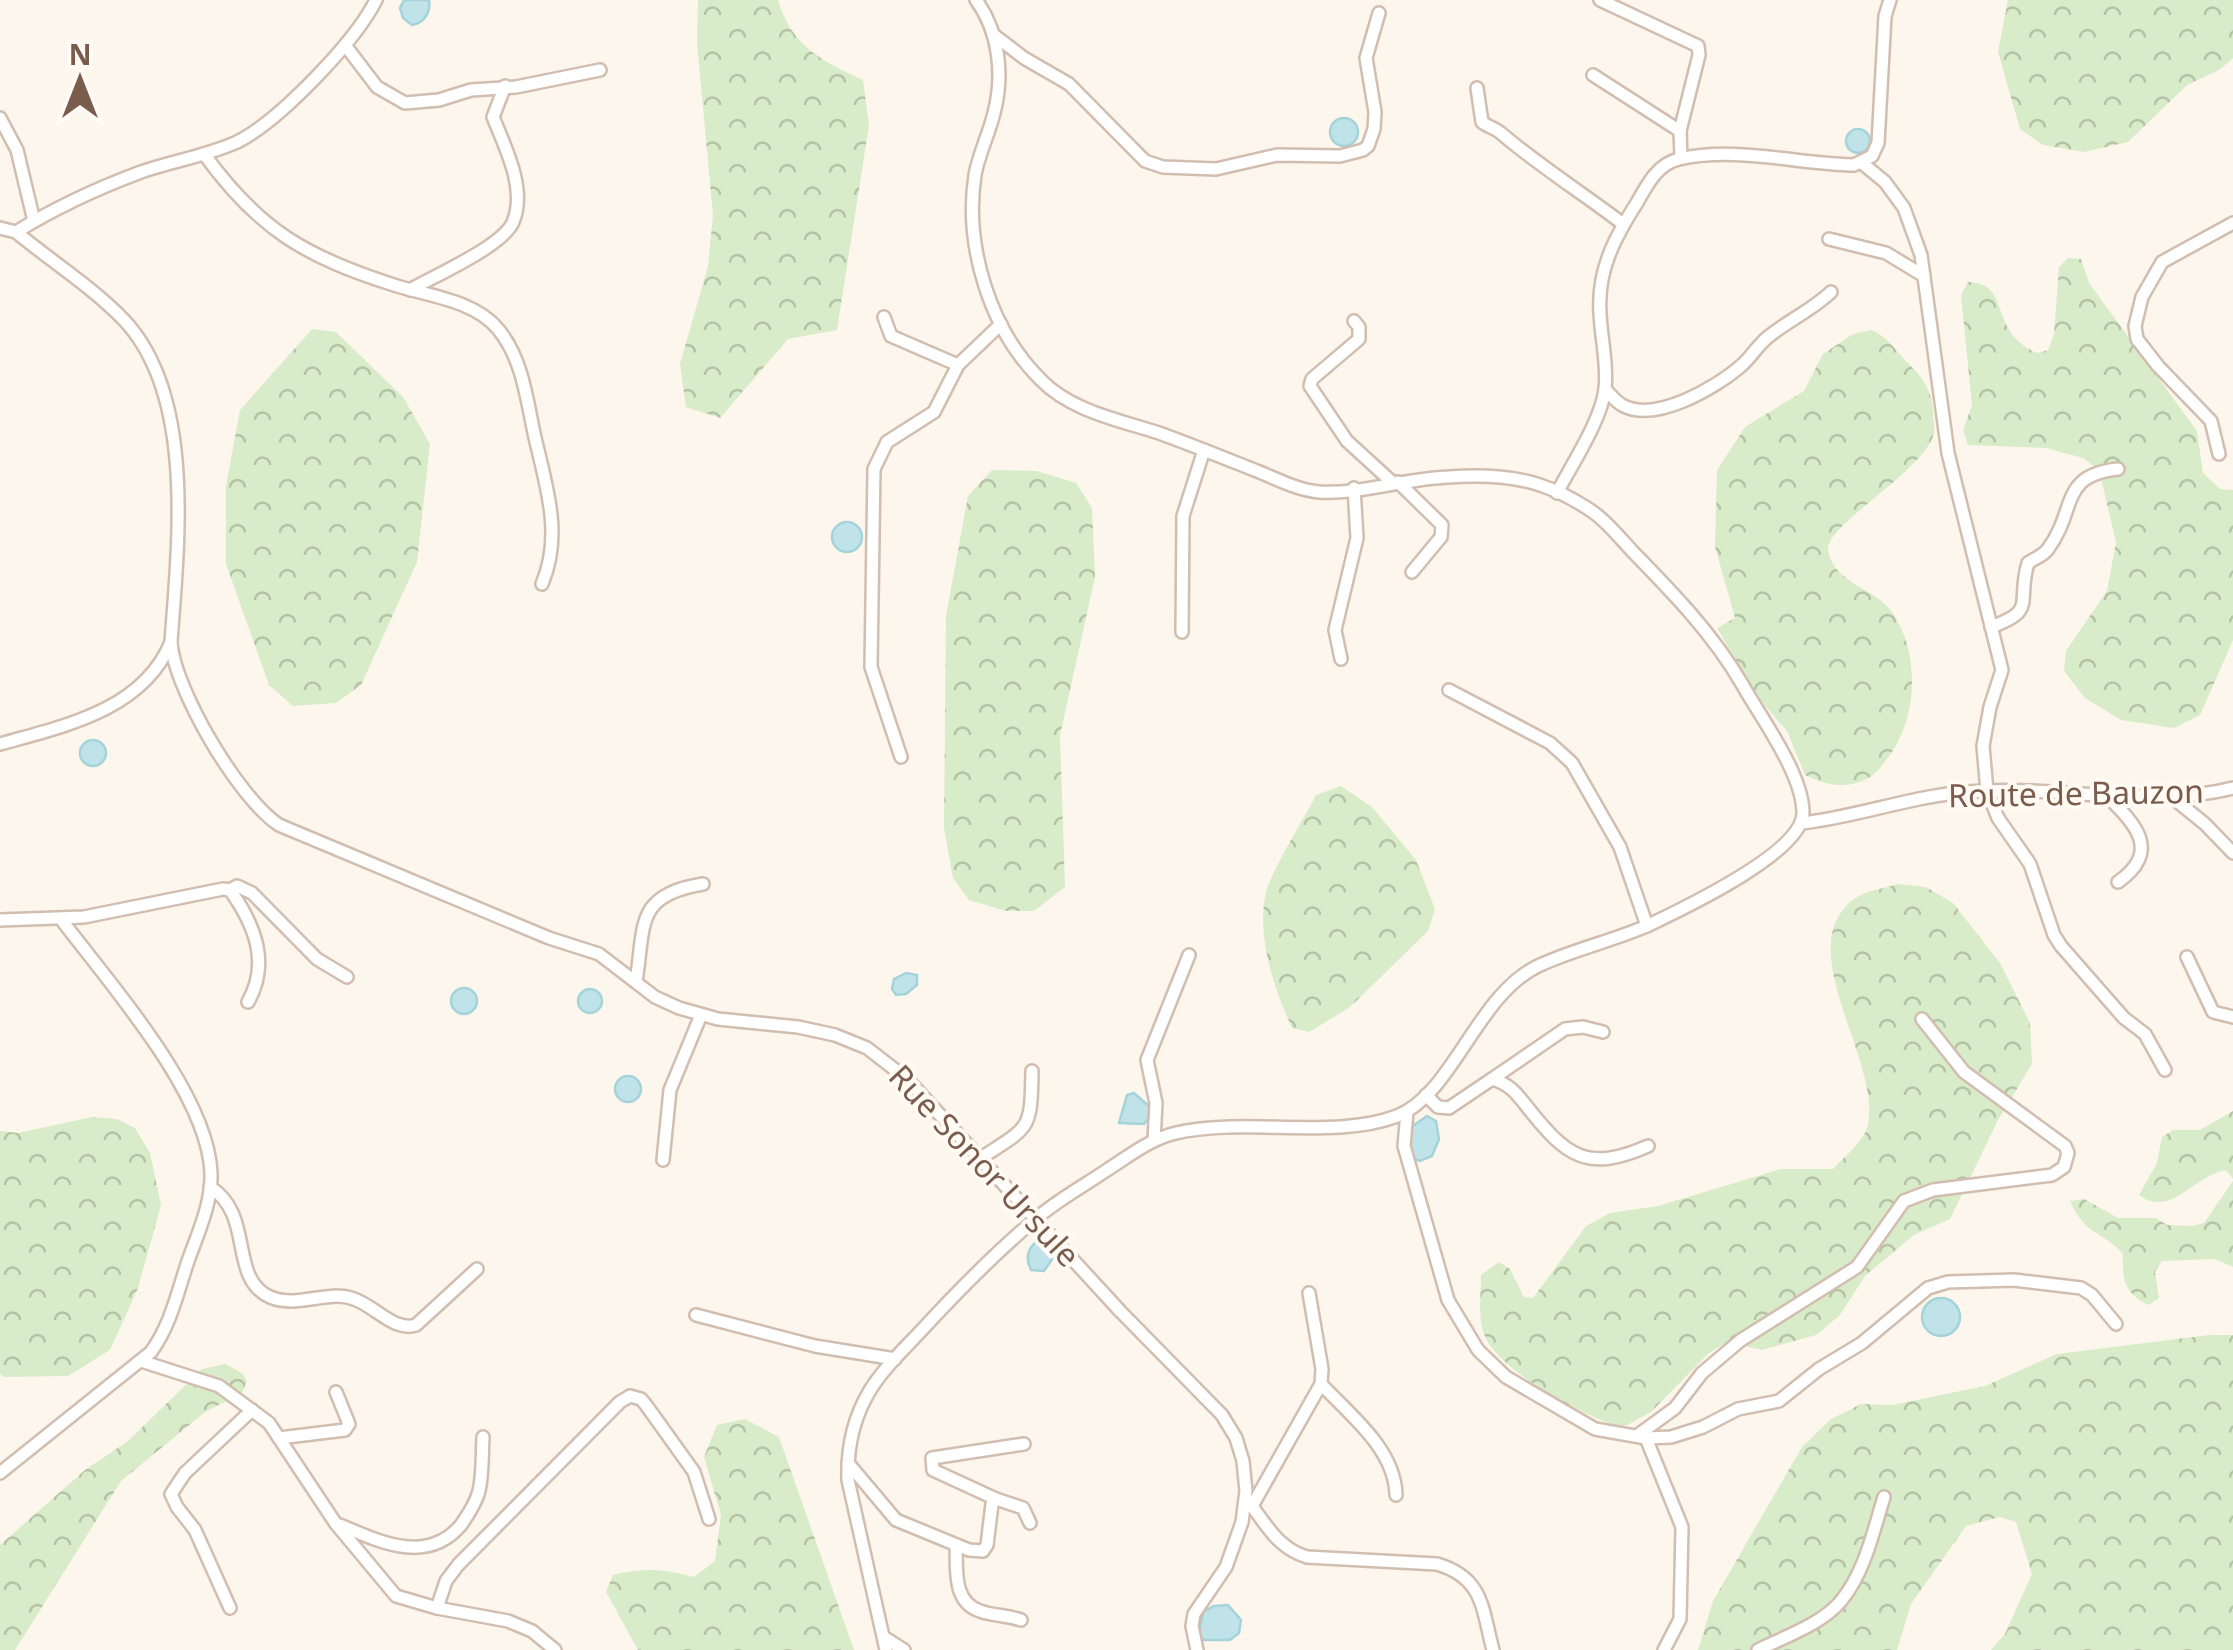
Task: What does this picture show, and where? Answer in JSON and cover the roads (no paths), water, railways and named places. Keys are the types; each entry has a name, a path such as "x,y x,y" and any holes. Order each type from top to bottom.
{"street":[{"path":"16,232 107,185 239,141 272,118 345,45 376,0"},
{"path":"904,1650 885,1644 856,1524 848,1463 860,1408 895,1358 952,1297 1036,1218 1154,1140 1208,1129 1348,1126 1408,1112 1426,1095 1494,1003 1523,974 1647,926 1764,863 1790,842 1802,823 1803,810 1795,780 1727,658 1678,599 1582,504 1523,482 1468,477 1325,492 1300,489 1086,409 1052,391 1034,374 1000,324 983,280 973,208 976,172 999,81 994,35 976,0"},
{"path":"1600,0 1698,46 1680,131 1681,158"},
{"path":"1557,493 1605,389 1601,272 1623,224 1658,170 1681,158 1750,156 1847,165 1862,163 1872,156 1878,143 1885,16 1890,0"},
{"path":"994,35 1069,84 1145,161 1163,167 1216,169 1277,155 1340,156 1368,146 1374,112 1366,58 1379,13"},
{"path":"345,45 377,87 405,103 600,70"},
{"path":"1593,75 1680,131"},
{"path":"410,290 504,235 513,222 514,175 493,117 505,86"},
{"path":"1477,88 1482,122 1623,224"},
{"path":"0,118 16,150 34,221"},
{"path":"204,154 243,204 281,236 328,261 452,301 484,316 498,329 517,360 552,522 553,552 542,584"},
{"path":"1862,163 1885,182 1904,208 1914,229 1924,276 1948,453 2002,670 1983,746 1987,791 1998,818 2030,864 2061,946 2124,1018 2145,1034 2166,1070"},
{"path":"2219,454 2211,421 2158,366 2137,339 2135,326 2142,296 2162,262 2233,223"},
{"path":"0,228 16,232 124,320 162,382 180,517 171,642 166,655 109,710 0,744"},
{"path":"1828,239 1886,254 1924,276"},
{"path":"1605,389 1620,404 1632,409 1650,410 1696,396 1727,377 1767,338 1806,314 1831,292"},
{"path":"884,317 892,336 958,365"},
{"path":"1354,321 1360,327 1359,339 1312,379 1310,386 1347,440 1442,525 1441,537 1412,572"},
{"path":"902,757 871,667 874,469 887,442 934,412 958,365 1000,324"},
{"path":"1182,632 1183,516 1204,450"},
{"path":"1991,627 2015,618 2022,611 2028,563 2046,552 2081,481 2093,472 2118,469"},
{"path":"1341,659 1335,630 1357,538 1354,488"},
{"name":"Rue Sonor Ursule","path":"171,642 173,657 206,733 249,798 267,817 359,860 549,938 600,954 655,997 701,1015 820,1031 867,1048 921,1092 1120,1312 1222,1415 1236,1438 1248,1506 1226,1567 1194,1614 1196,1650"},
{"path":"1449,690 1550,743 1572,763 1620,847 1647,926"},
{"name":"Route de Bauzon","path":"1802,823 1846,818 1947,794 1987,791 2173,798 2233,788"},
{"path":"2105,794 2128,817 2139,835 2142,850 2135,870 2118,882"},
{"path":"2173,798 2206,824 2233,853"},
{"path":"636,982 652,904 669,891 703,884"},
{"path":"0,920 84,917 238,886 252,892 317,959 347,977"},
{"path":"230,890 260,954 258,984 248,1002"},
{"path":"0,1473 140,1361 165,1332 210,1187 211,1168 204,1138 177,1080 60,918"},
{"path":"1154,1140 1156,1103 1147,1060 1188,954"},
{"path":"2186,957 2213,1012 2233,1016"},
{"path":"663,1160 670,1090 701,1015"},
{"path":"1642,1436 1675,1408 1702,1373 1741,1340 1857,1268 1904,1201 1933,1190 2052,1176 2064,1168 2068,1153 2065,1146 1964,1072 1922,1019"},
{"path":"1426,1095 1438,1107 1449,1108 1566,1029 1583,1027 1603,1032"},
{"path":"980,1158 1028,1124 1032,1070"},
{"path":"1492,1079 1509,1084 1566,1151 1587,1157 1619,1158 1648,1146"},
{"path":"1408,1112 1404,1146 1448,1300 1478,1350 1506,1377 1595,1429 1671,1437 1703,1427 1738,1409 1779,1401 1818,1369 1862,1342 1928,1288 1948,1282 2014,1280 2081,1288 2092,1295 2116,1324"},
{"path":"210,1187 231,1205 250,1280 271,1297 300,1302 343,1296 408,1327 478,1270"},
{"path":"1309,1293 1321,1384 1248,1506 1292,1552 1308,1557 1437,1564 1454,1569 1476,1588 1493,1650"},
{"path":"696,1315 815,1346 895,1358"},
{"path":"140,1361 212,1382 269,1423 336,1524 396,1596 508,1621 532,1631 554,1650"},
{"path":"1321,1384 1374,1441 1394,1476 1396,1495"},
{"path":"279,1438 345,1430 349,1424 336,1392"},
{"path":"437,1608 441,1590 458,1565 630,1396 641,1399 694,1472 709,1519"},
{"path":"230,1608 196,1530 171,1494 184,1473 252,1410"},
{"path":"336,1524 375,1540 414,1548 435,1546 466,1518 478,1498 483,1436"},
{"path":"1642,1436 1682,1526 1680,1619 1664,1650"},
{"path":"1024,1444 932,1458 930,1463 932,1470 1024,1508 1030,1522"},
{"path":"848,1463 896,1520 977,1553 987,1545 990,1511 996,1499"},
{"path":"1758,1650 1839,1604 1857,1576 1884,1497"},
{"path":"956,1545 957,1580 966,1603 982,1612 1021,1620"}],"water":[{"path":"404,0 429,0 423,20 412,25 403,18 400,8"},
{"path":"1344,118 1354,122 1358,132 1354,142 1344,146 1334,142 1330,132 1334,122"},
{"path":"1858,129 1870,141 1858,153 1846,141"},
{"path":"847,522 861,531 862,537 853,551 847,552 833,543 832,537 841,523"},
{"path":"93,740 103,743 103,763 93,766 83,763 80,753 83,743"},
{"path":"906,973 917,975 917,985 906,994 896,995 892,989 894,979"},
{"path":"464,988 473,992 477,1001 473,1010 464,1014 455,1010 451,1001 455,992"},
{"path":"590,989 602,1001 590,1013 578,1001"},
{"path":"628,1076 637,1080 641,1089 637,1098 628,1102 619,1098 615,1089 619,1080"},
{"path":"1134,1093 1150,1107 1150,1117 1144,1124 1119,1123 1127,1095"},
{"path":"1427,1116 1436,1121 1439,1139 1432,1156 1420,1161 1413,1158 1409,1147 1410,1128"},
{"path":"1049,1239 1055,1255 1044,1271 1031,1270 1030,1248 1037,1241"},
{"path":"1941,1298 1954,1304 1960,1317 1954,1330 1941,1336 1928,1330 1922,1317 1928,1304"},
{"path":"1228,1605 1241,1620 1239,1633 1230,1640 1203,1640 1199,1634 1203,1612"}]}
